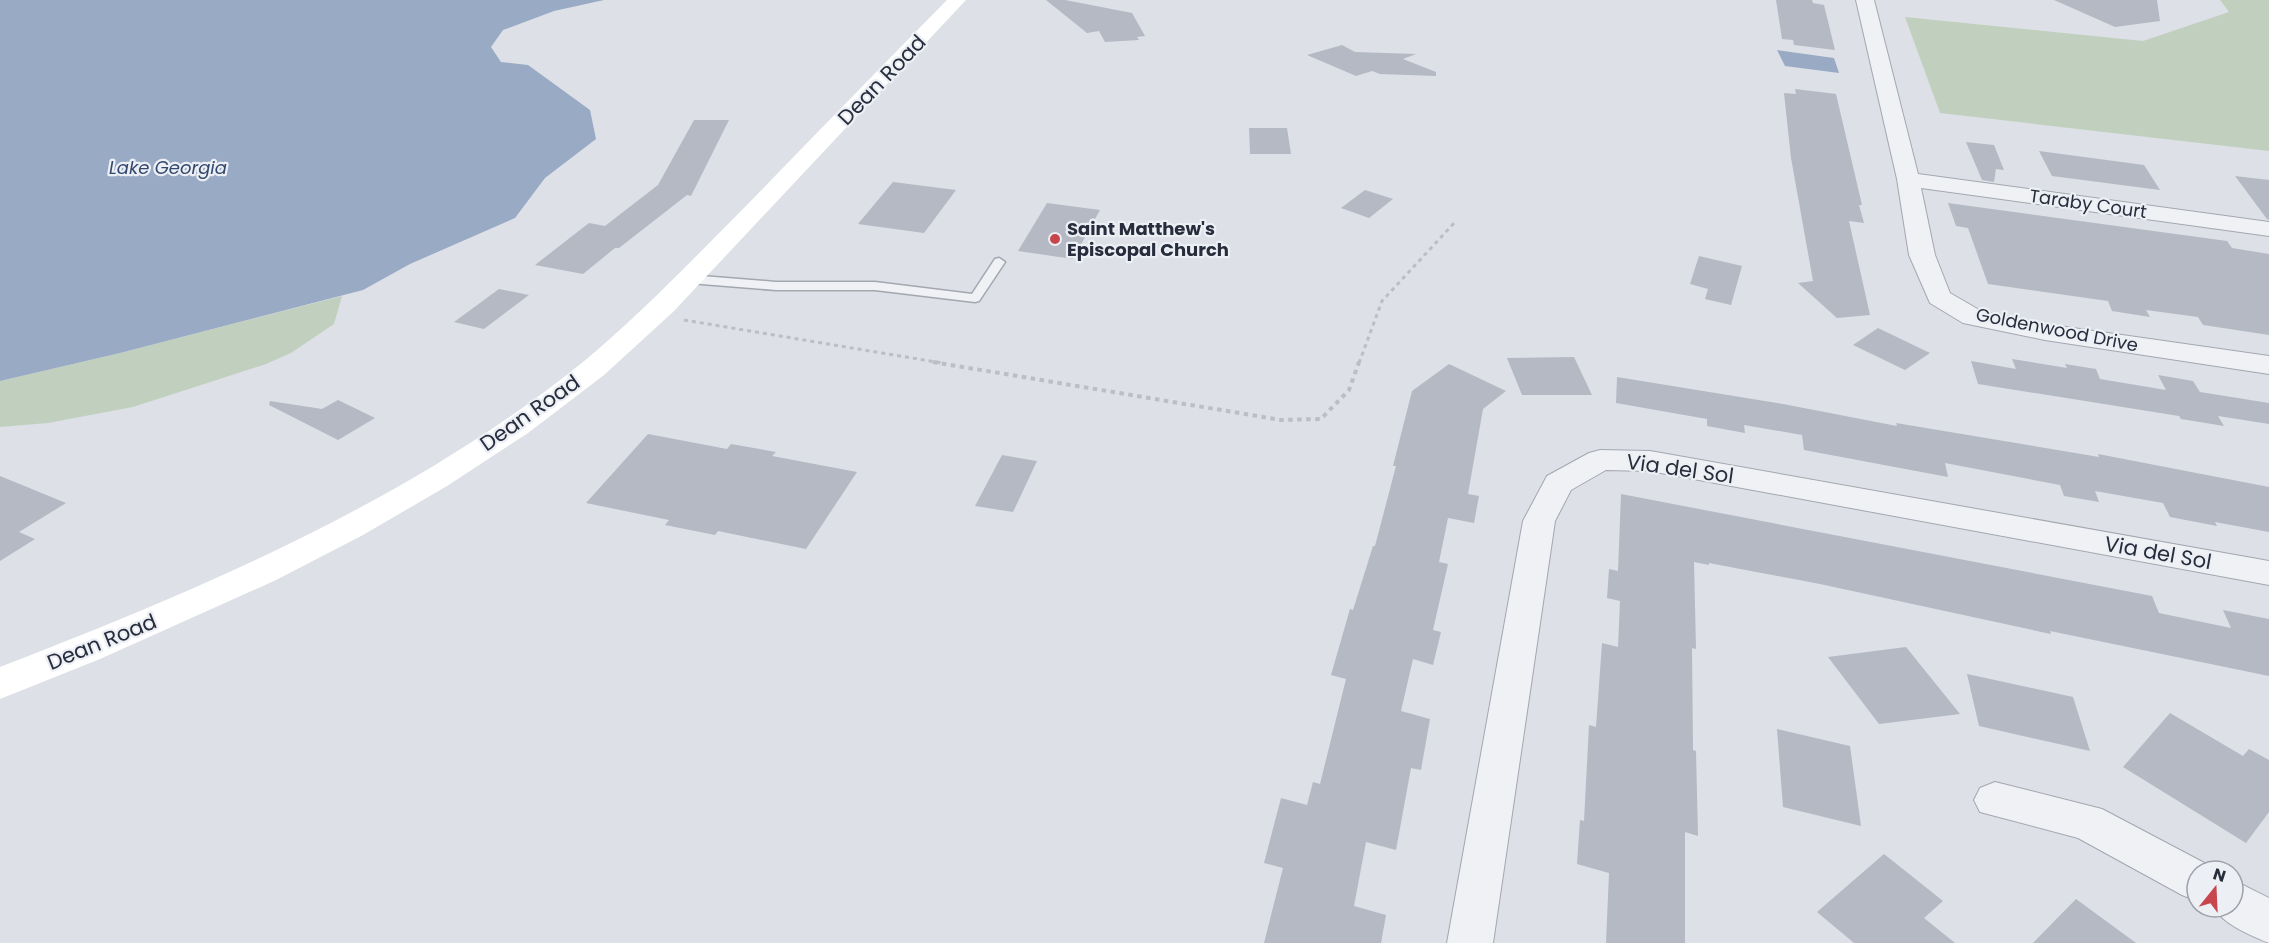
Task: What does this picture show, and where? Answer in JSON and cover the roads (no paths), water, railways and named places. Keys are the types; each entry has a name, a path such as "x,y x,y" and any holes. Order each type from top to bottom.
{"main road":[{"name":"Dean Road","path":"0,683 194,603 307,549 463,460 541,408 582,377 654,315 957,0"}],"street":[{"name":"Goldenwood Drive","path":"1865,0 1908,179 1922,255 1939,297 1973,317 2045,332 2269,365"},
{"name":"Taraby Court","path":"1908,179 2269,229"},
{"name":"Via del Sol","path":"1470,943 1539,521 1558,483 1600,460 1650,461 2269,573"},
{"path":"1995,800 2087,822 2185,875"},
{"path":"2245,907 2269,921"}],"lane":[{"path":"689,279 776,286 875,286 975,298 999,262"}],"water":[{"name":"Lake Georgia","path":"0,0 604,0 554,11 503,30 491,47 501,62 528,65 590,110 596,139 545,178 515,218 410,264 363,290 120,353 0,381"},
{"path":"1777,50 1834,58 1839,73 1785,66"}],"place":[{"name":"Saint Matthew's Episcopal Church","path":"1055,239"}]}
